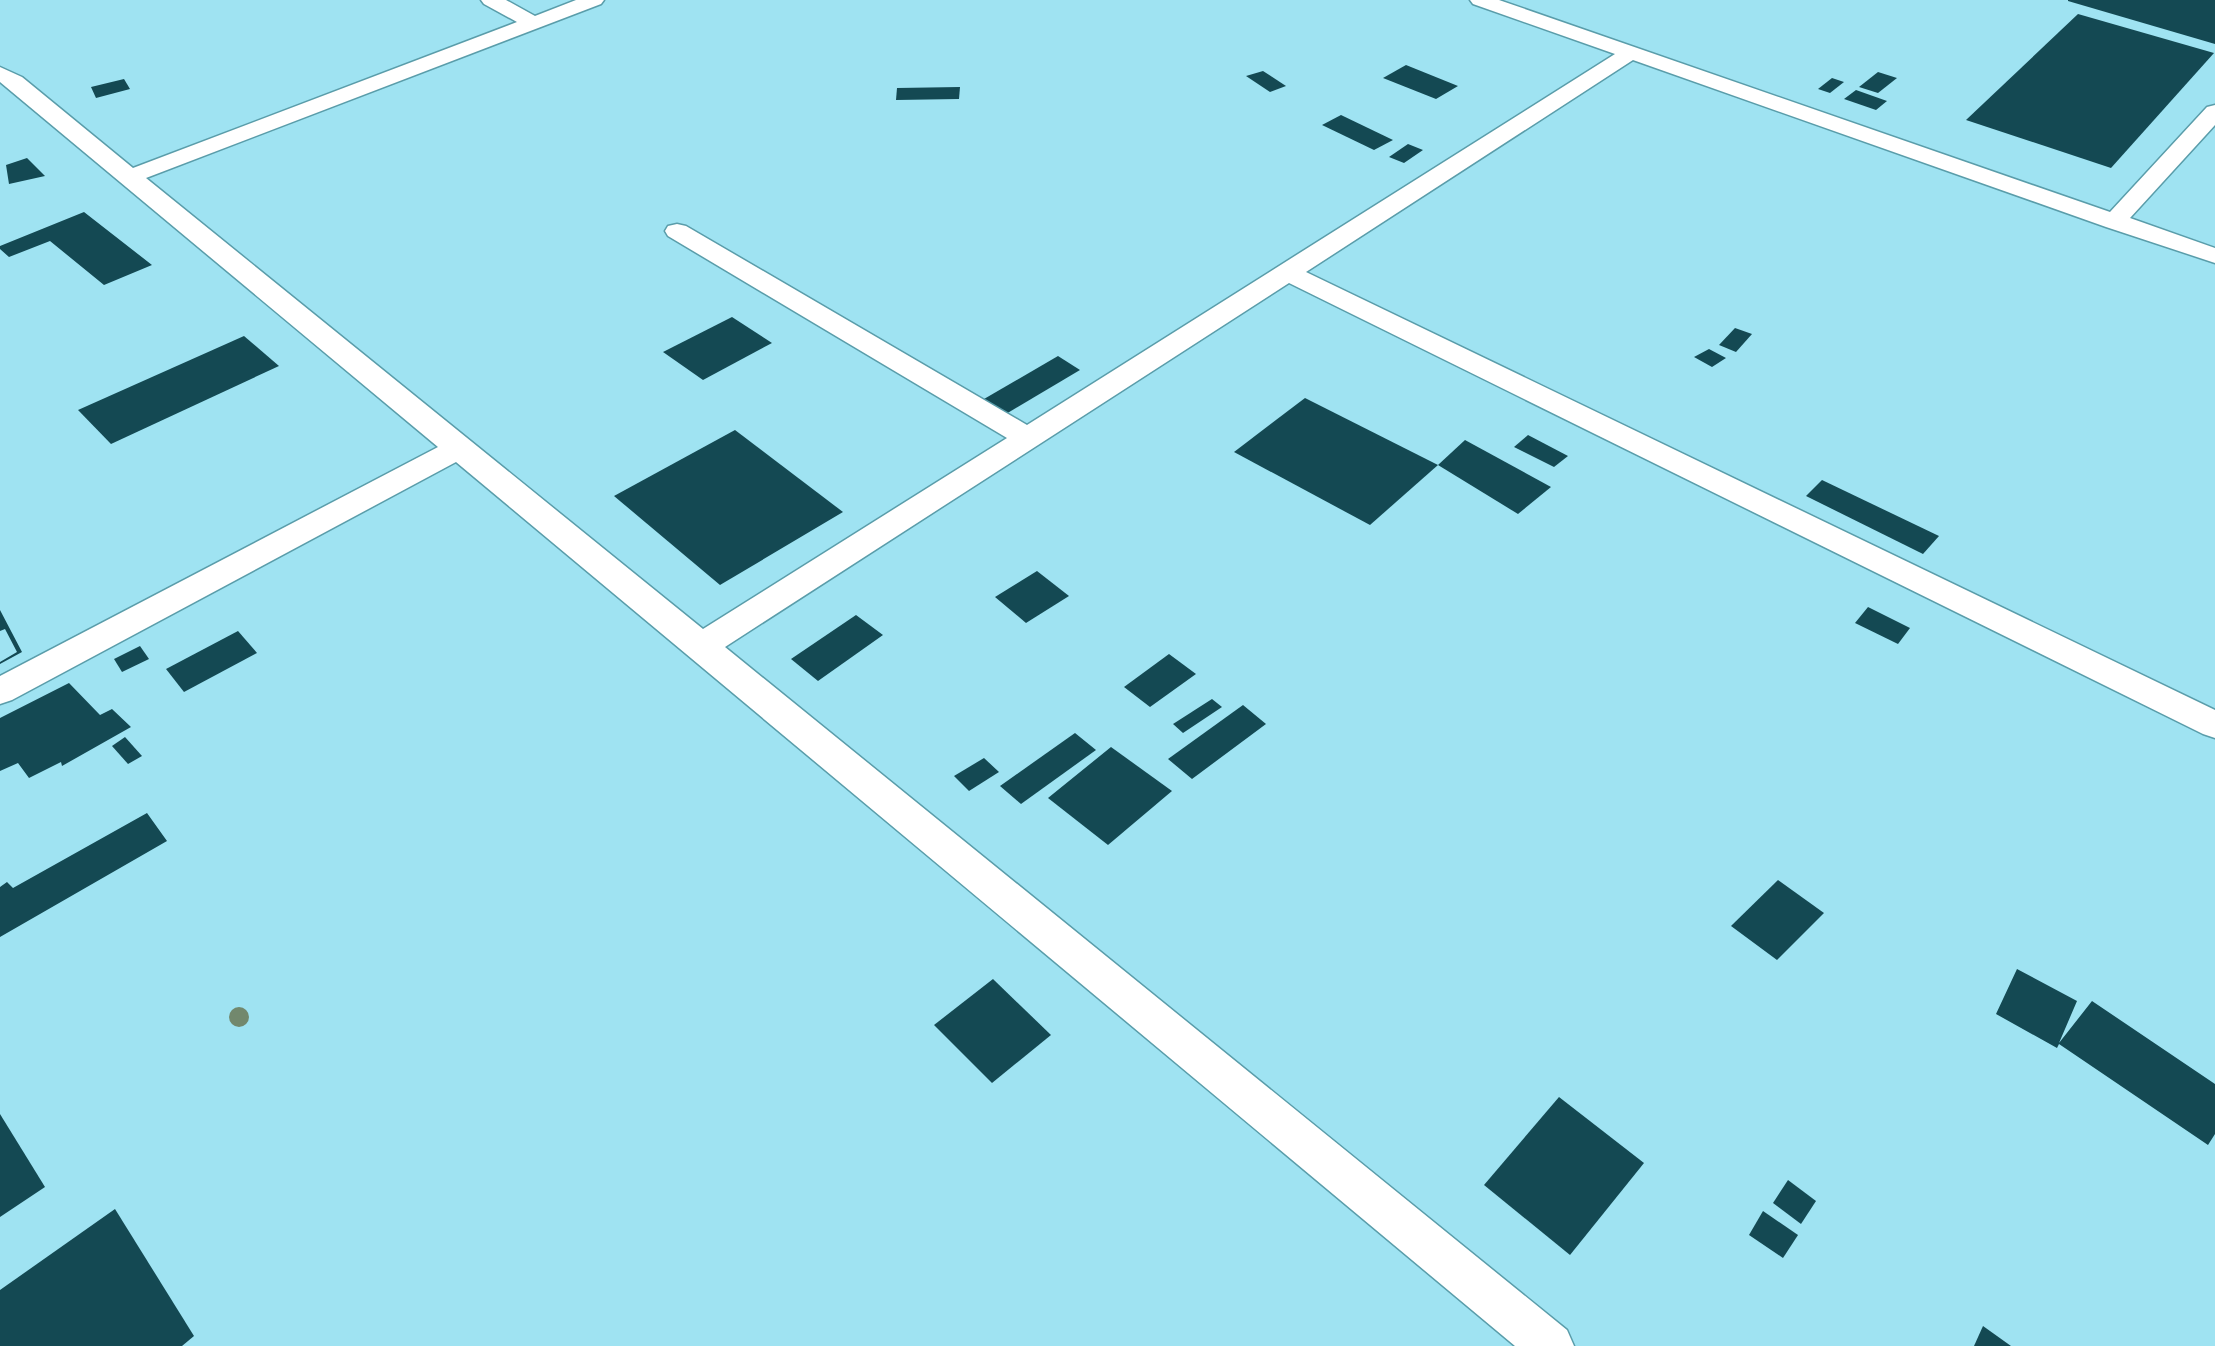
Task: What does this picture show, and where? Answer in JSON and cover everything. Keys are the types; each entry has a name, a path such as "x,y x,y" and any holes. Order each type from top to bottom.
{"street":[{"path":"491,0 534,23"},
{"path":"129,177 594,0"},
{"path":"1480,0 2215,256"},
{"path":"700,647 1630,52"},
{"path":"4,80 129,177 1551,1346"},
{"path":"2114,222 2215,112"},
{"path":"677,231 1028,438"},
{"path":"1287,272 2215,725"},
{"path":"0,691 459,448"}],"building":[{"path":"2215,0 2215,44 2068,1"},
{"path":"2078,14 2214,53 2111,168 1966,120"},
{"path":"1406,65 1458,86 1436,99 1383,78"},
{"path":"1263,71 1286,86 1270,92 1246,76"},
{"path":"1878,72 1897,78 1878,93 1859,87"},
{"path":"1832,78 1844,82 1830,93 1818,89"},
{"path":"124,79 130,89 96,98 91,87"},
{"path":"960,87 959,99 896,100 897,88"},
{"path":"1856,90 1887,101 1876,110 1844,99"},
{"path":"1341,115 1393,140 1374,150 1322,125"},
{"path":"1408,144 1423,150 1404,163 1389,157"},
{"path":"27,158 45,176 9,184 6,165"},
{"path":"84,212 152,265 104,285 50,241 9,257 0,249 0,246"},
{"path":"732,317 772,343 703,380 663,352"},
{"path":"1735,328 1752,334 1736,352 1719,345"},
{"path":"244,336 279,366 111,444 78,410"},
{"path":"1709,349 1726,358 1712,367 1694,357"},
{"path":"1058,356 1080,370 1006,414 984,399"},
{"path":"1305,398 1438,465 1370,525 1234,452"},
{"path":"735,430 843,512 720,585 614,496"},
{"path":"1528,435 1568,456 1554,467 1514,447"},
{"path":"1465,440 1551,487 1518,514 1438,465"},
{"path":"1822,480 1939,536 1923,554 1806,496"},
{"path":"1037,571 1069,596 1026,623 995,597"},
{"path":"1868,607 1910,628 1898,644 1855,623"},
{"path":"0,610 22,652 0,664 17,652 5,629 0,631"},
{"path":"856,615 883,635 818,681 791,659"},
{"path":"238,631 257,653 184,692 166,669"},
{"path":"140,646 149,659 122,672 114,659"},
{"path":"1169,654 1196,674 1150,707 1124,687"},
{"path":"69,683 100,715 112,709 131,727 62,766 61,762 29,778 18,763 0,771 0,718"},
{"path":"1212,699 1222,707 1183,733 1173,724"},
{"path":"1243,705 1266,724 1192,779 1168,759"},
{"path":"1075,733 1096,750 1021,804 1000,786"},
{"path":"125,737 142,756 128,764 112,746"},
{"path":"1111,747 1172,791 1108,845 1048,798"},
{"path":"984,758 999,772 969,791 954,776"},
{"path":"147,813 167,841 0,937 0,887 7,882 13,888"},
{"path":"1778,880 1824,913 1777,960 1731,926"},
{"path":"2017,969 2077,1001 2059,1043 2092,1001 2215,1084 2215,1134 2208,1145 2059,1044 2057,1048 1996,1014"},
{"path":"993,979 1051,1035 992,1083 934,1025"},
{"path":"1559,1097 1644,1163 1570,1255 1484,1185"},
{"path":"0,1114 45,1187 0,1217"},
{"path":"1788,1180 1816,1201 1801,1224 1773,1203"},
{"path":"115,1209 194,1336 182,1346 0,1346 0,1290"},
{"path":"1763,1211 1798,1235 1783,1258 1749,1235"},
{"path":"1983,1326 2011,1346 1974,1346"}]}
